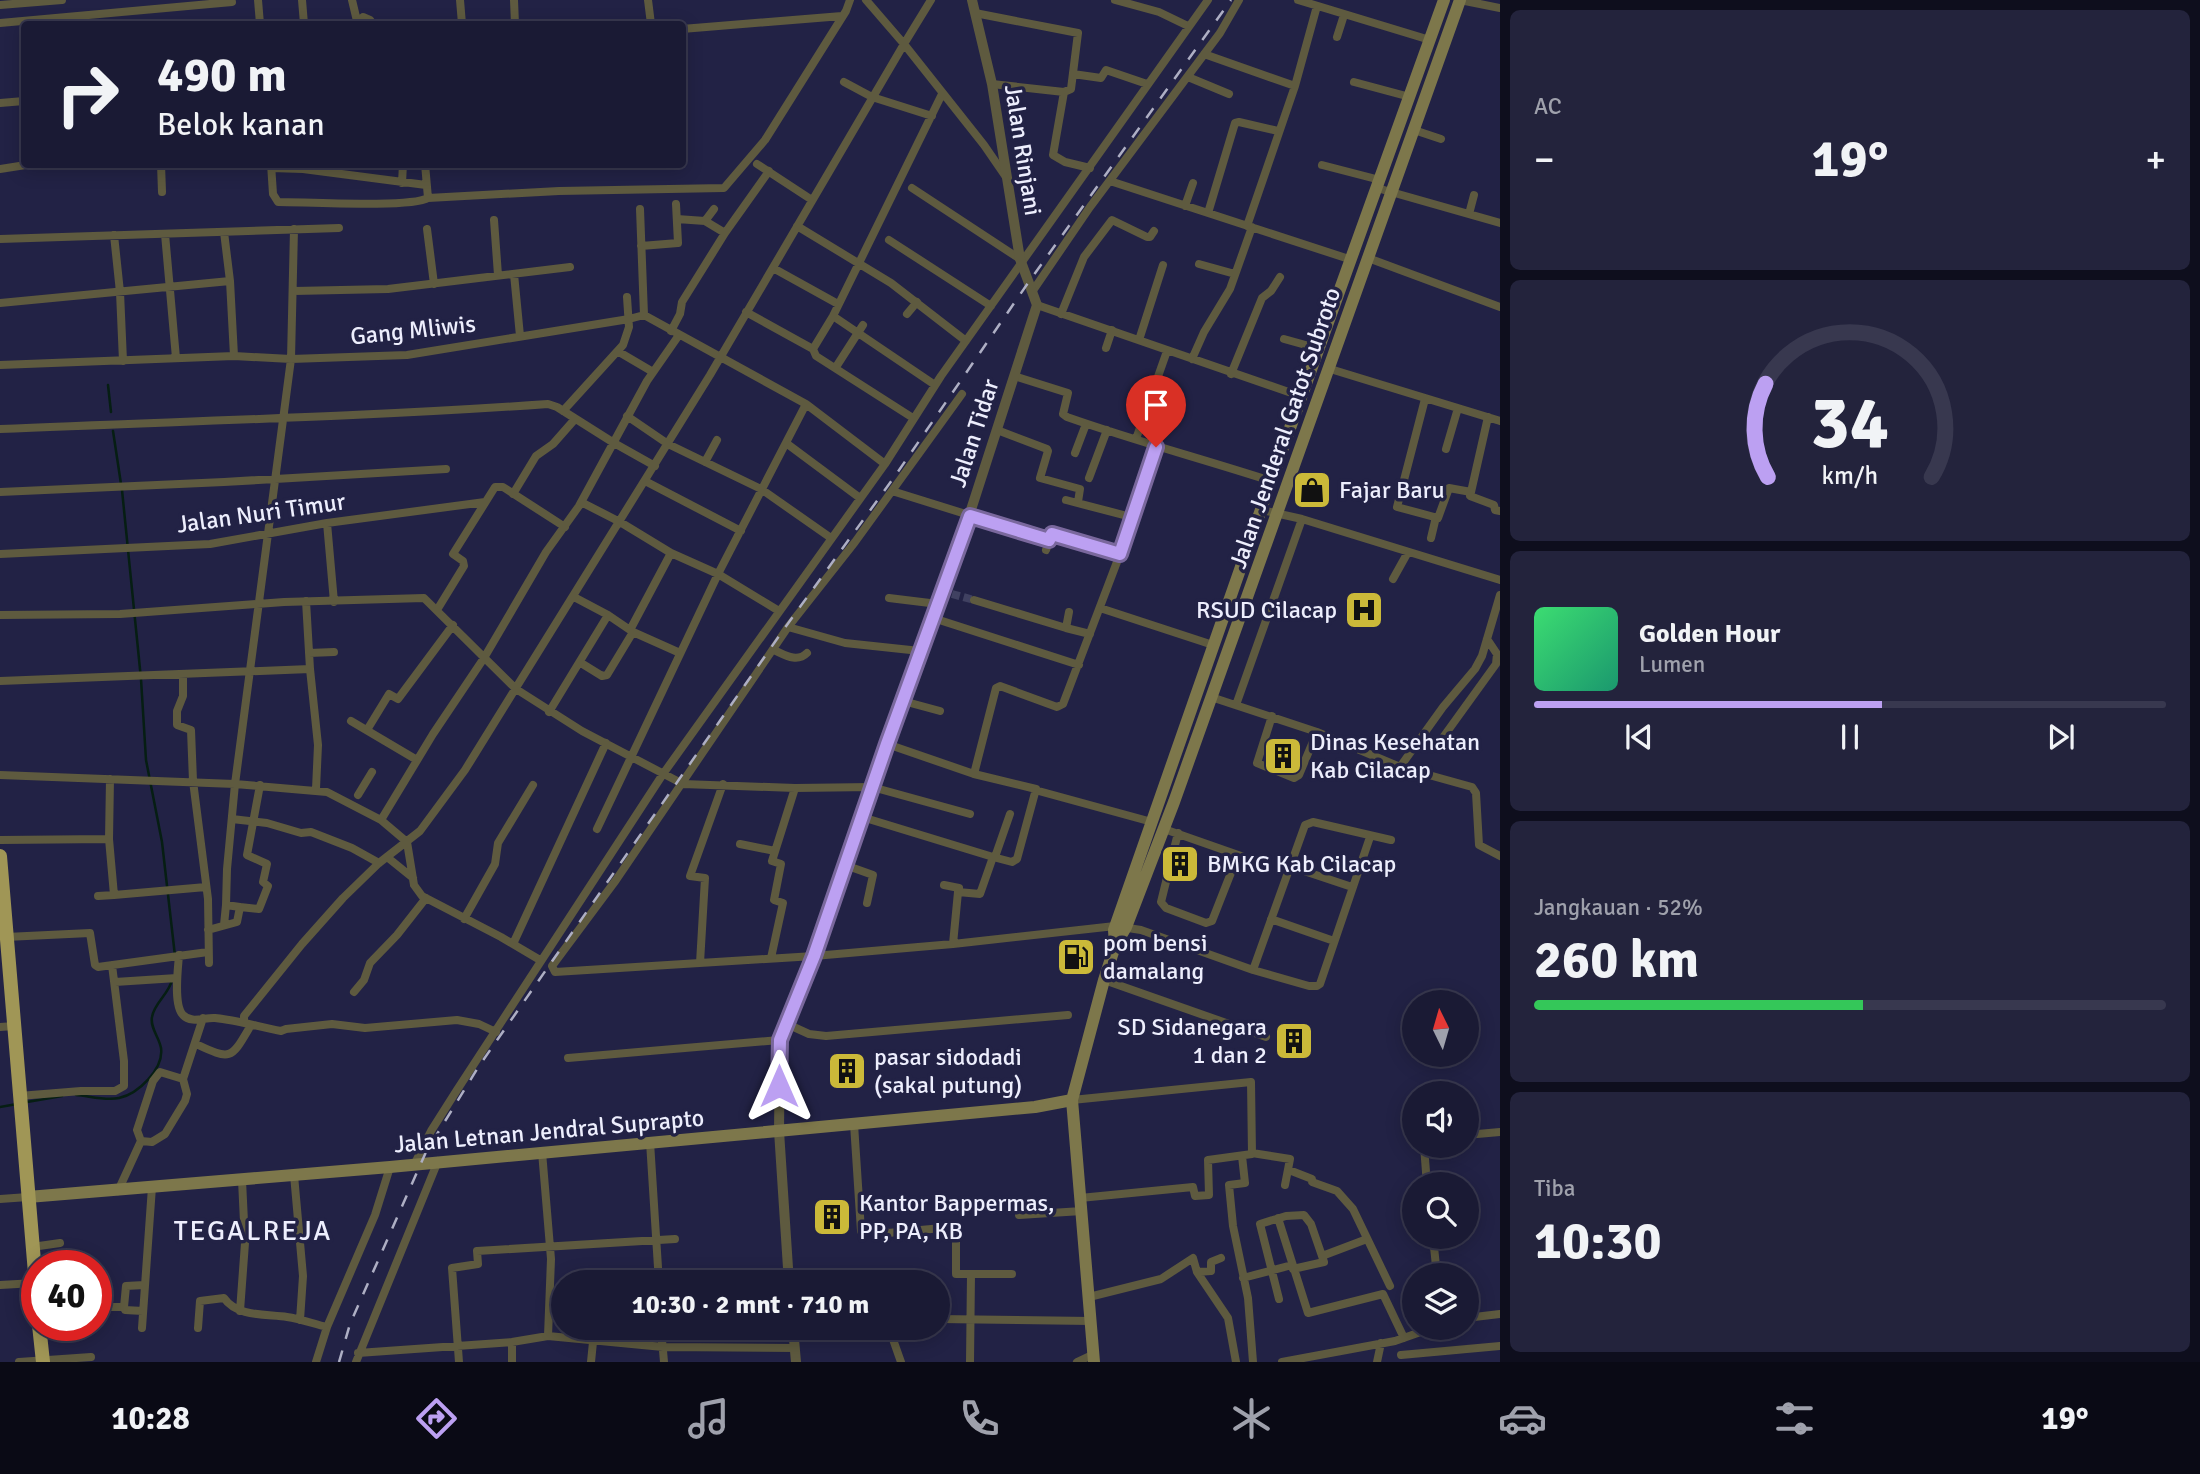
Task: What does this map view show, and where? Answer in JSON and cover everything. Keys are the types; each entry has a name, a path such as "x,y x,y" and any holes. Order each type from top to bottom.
{"highway":[{"path":"0,856 7,1026 20,1097 32,1250"},
{"path":"41,1341 43,1361"}],"main road":[{"name":"Jalan Jenderal Gatot Subroto","path":"1094,1358 1072,1100 1104,980 1152,822 1444,0"},
{"name":"Jalan Jenderal Gatot Subroto","path":"1121,927 1164,829 1460,0"},
{"path":"1196,693 1211,697"},
{"name":"Jalan Letnan Jendral Suprapto","path":"28,1197 414,1165 1035,1107 1072,1100"}],"street":[{"path":"0,5 61,0"},
{"path":"258,0 260,21"},
{"path":"302,0 304,21"},
{"path":"352,0 356,21"},
{"path":"460,0 461,21"},
{"path":"514,0 515,21"},
{"path":"648,0 651,21"},
{"path":"271,168 273,194 278,202 402,202 424,201 428,198 559,191 724,188 765,140 850,0"},
{"path":"866,0 984,145 1008,180"},
{"path":"248,1024 244,1016 302,944 343,898 426,824 465,770 655,466 931,0"},
{"name":"Jalan Rinjani","path":"972,0 992,84 1021,261 1037,305"},
{"path":"1115,0 1159,12 1188,26"},
{"path":"414,1165 437,1121 663,775 885,464 913,418 1021,261 1090,169 1208,0"},
{"path":"1032,292 1220,33 1238,0"},
{"path":"1460,0 1500,8"},
{"path":"1304,1 1430,40"},
{"path":"22,21 232,2"},
{"path":"1192,359 1204,332 1230,289 1317,6"},
{"path":"975,13 1077,32 1071,89 1064,92 992,84"},
{"path":"1336,37 1344,15"},
{"path":"686,29 842,16"},
{"path":"0,23 21,21"},
{"path":"1204,54 1294,86"},
{"path":"1073,74 1101,78 1105,70 1147,84"},
{"path":"1188,78 1229,94"},
{"path":"844,82 872,97 932,116"},
{"path":"1354,82 1410,97"},
{"path":"1064,92 1053,155 1065,162 1090,169"},
{"path":"813,349 942,94"},
{"path":"0,103 21,101"},
{"path":"1208,213 1234,123 1278,131"},
{"path":"1413,130 1441,139"},
{"path":"757,163 812,200"},
{"path":"1322,165 1378,184 1390,192 1500,223"},
{"path":"0,169 21,166"},
{"path":"161,168 162,192"},
{"path":"309,168 426,185"},
{"path":"402,183 403,168"},
{"path":"425,168 428,198"},
{"path":"381,820 484,658 547,552 581,502 675,333 682,302 725,233 769,171"},
{"path":"1110,181 1352,260"},
{"path":"1185,206 1193,183"},
{"path":"912,188 1021,261"},
{"path":"1469,214 1474,195"},
{"path":"641,246 678,243 676,204"},
{"path":"640,209 643,315 721,355 806,404 885,464"},
{"path":"705,221 714,209"},
{"path":"677,219 705,221 725,233"},
{"path":"494,220 498,275"},
{"path":"1061,314 1084,257 1112,220 1147,237 1154,231"},
{"path":"797,226 917,302 966,341"},
{"path":"0,239 339,228"},
{"path":"224,925 235,784 291,359 294,229"},
{"path":"427,229 434,284"},
{"path":"224,232 234,356"},
{"path":"164,234 176,358"},
{"path":"114,235 123,361"},
{"path":"889,240 991,306"},
{"path":"1368,258 1500,307"},
{"path":"1199,264 1235,274"},
{"path":"1139,340 1163,265"},
{"path":"294,291 388,289 570,267"},
{"path":"773,268 838,304"},
{"path":"514,274 520,336"},
{"path":"1231,373 1262,298 1271,291 1280,277"},
{"path":"0,303 230,281"},
{"path":"563,411 619,352 627,336 627,297"},
{"path":"907,314 917,302"},
{"path":"1037,305 1303,397"},
{"name":"Jalan Tidar","path":"788,1270 779,1131 780,1040 814,956 920,651 938,604 947,592 1037,305"},
{"path":"746,312 813,349 816,356 913,418"},
{"name":"Gang Mliwis","path":"0,365 234,356 291,359 407,355 643,315"},
{"path":"832,316 861,328 935,386"},
{"path":"836,368 861,328"},
{"path":"1106,348 1112,330"},
{"path":"1284,338 1320,349"},
{"path":"1136,439 1167,351"},
{"path":"619,352 653,372"},
{"path":"1327,368 1500,421"},
{"path":"1014,376 1068,393 1063,415 1156,447 1179,451 1271,481"},
{"path":"962,394 789,628 617,880 552,966 555,972 814,956 1121,927 1141,930 1252,970 1317,986 1370,837"},
{"path":"1425,400 1396,504 1398,508 1436,517"},
{"path":"0,429 284,416 446,412 548,404 655,466"},
{"path":"597,829 680,653 806,404"},
{"path":"1446,449 1458,408"},
{"path":"627,416 668,444 761,489 831,538"},
{"path":"1470,498 1488,417"},
{"path":"565,527 513,494 536,456 553,444 575,419"},
{"path":"1075,453 1086,424"},
{"path":"997,430 1047,449 1040,478 1080,489 1078,502"},
{"path":"1089,478 1107,430"},
{"path":"705,463 717,440"},
{"path":"786,443 860,498"},
{"path":"974,774 996,688 1000,686 1060,706 1079,666 1156,447"},
{"path":"0,492 446,469"},
{"path":"645,481 741,531"},
{"name":"Jalan Nuri Timur","path":"0,554 210,544 327,523 485,502 492,490 500,485 513,494"},
{"path":"1430,538 1447,489 1494,505 1495,510 1500,511"},
{"path":"891,491 1049,540"},
{"path":"1066,500 1132,517"},
{"path":"437,610 464,566 463,561 453,554 485,502"},
{"path":"581,502 671,553 719,574 779,611"},
{"path":"1262,510 1302,519 1500,580"},
{"path":"1236,705 1302,519"},
{"path":"327,523 334,601"},
{"path":"1046,550 1053,535 1120,554"},
{"path":"1393,579 1408,552"},
{"path":"581,663 605,676 632,631 671,553"},
{"path":"1400,767 1443,707 1475,669 1482,656 1500,595"},
{"path":"574,597 632,631 680,653"},
{"path":"0,615 134,613 259,603 424,598 516,689 549,712 683,784 795,788 872,787 970,814"},
{"path":"889,598 938,604"},
{"path":"974,600 1090,634"},
{"path":"306,601 318,745 316,789"},
{"path":"1100,608 1213,645"},
{"path":"1066,628 1069,612"},
{"path":"549,712 608,615"},
{"path":"933,618 1079,666"},
{"path":"367,730 389,694 398,699 453,625"},
{"path":"789,628 845,643 920,651"},
{"path":"1444,736 1488,676 1497,659 1497,654 1487,639"},
{"path":"774,650 796,658 807,653"},
{"path":"309,653 334,652"},
{"path":"0,681 310,669"},
{"path":"1475,669 1488,676"},
{"path":"183,674 183,696 177,711 177,725 191,730 193,781 206,887 209,963"},
{"path":"1211,697 1317,732 1400,767 1472,787 1476,793 1479,845 1500,856"},
{"path":"903,701 940,711"},
{"path":"1272,716 1256,763 1294,778 1299,775 1317,732"},
{"path":"351,721 417,760"},
{"path":"513,944 607,743"},
{"path":"887,744 974,774 1035,788 1152,822"},
{"path":"355,800 372,772"},
{"path":"0,775 260,785 316,789 355,800 407,842 417,890 426,898 540,960"},
{"path":"110,779 109,839 114,895"},
{"path":"700,963 705,878 690,876 723,784"},
{"path":"247,855 260,785"},
{"path":"464,919 495,864 498,843 533,785"},
{"path":"771,958 783,903 774,900 781,864 772,861 795,788"},
{"path":"862,817 1012,862 1017,859 1035,790"},
{"path":"958,892 981,894 1010,814"},
{"path":"232,819 313,833 383,860 413,878"},
{"path":"1252,970 1303,828 1308,822 1391,840"},
{"path":"1164,829 1264,864"},
{"path":"1178,833 1161,902 1166,908 1196,920 1206,923 1212,921 1238,855"},
{"path":"0,840 109,839"},
{"path":"740,844 775,851"},
{"path":"226,905 259,909 268,887 263,882 267,864 229,851"},
{"path":"845,865 873,874 867,903"},
{"path":"1289,866 1352,887"},
{"path":"944,885 959,888 953,944"},
{"path":"98,896 206,887"},
{"path":"354,992 364,980 370,963 397,935 426,898"},
{"path":"208,930 237,922 240,907"},
{"path":"1271,919 1334,941"},
{"path":"4,943 90,933 95,965 208,953"},
{"path":"176,956 173,978 177,1002 182,1015 193,1020 203,1018 281,1031 332,1024 365,1027 457,1020 480,1024 496,1032"},
{"path":"20,1097 116,1091 124,1086 125,1074 112,965"},
{"path":"114,982 173,978"},
{"path":"1104,980 1266,1037"},
{"path":"787,1024 809,1034 826,1036 1068,1015"},
{"path":"141,1141 152,1142 165,1134 182,1109 187,1094 184,1082 203,1018"},
{"path":"196,1044 220,1055 228,1055 236,1050 248,1024"},
{"path":"568,1058 780,1040"},
{"path":"118,1191 141,1141 137,1130 156,1075 160,1072 184,1082"},
{"path":"1072,1100 1251,1082 1252,1153"},
{"path":"854,1124 861,1231 884,1230 888,1233 953,1227 956,1230 956,1274 1012,1275"},
{"path":"1479,1134 1500,1132"},
{"path":"650,1142 658,1270"},
{"path":"542,1152 550,1246 548,1336"},
{"path":"1019,1214 1193,1187 1195,1196 1209,1195 1208,1160 1252,1153 1290,1159 1285,1185"},
{"path":"1242,1156 1245,1183 1229,1185 1233,1226 1248,1298 1253,1362"},
{"path":"438,1161 357,1357 548,1336 663,1347 794,1349"},
{"path":"316,1362 327,1327 375,1215 390,1167"},
{"path":"1289,1170 1337,1191 1351,1208 1390,1286"},
{"path":"293,1175 303,1276 300,1320"},
{"path":"240,1311 245,1243 242,1180"},
{"path":"142,1328 152,1187"},
{"path":"0,1199 28,1197"},
{"path":"1243,1279 1273,1271 1324,1262 1307,1217 1299,1215 1260,1224 1273,1271 1279,1299"},
{"path":"1279,1218 1308,1313 1383,1294 1400,1340 1403,1359 1500,1346"},
{"path":"459,1362 453,1267 478,1264 479,1250 675,1239"},
{"path":"1322,1256 1367,1239"},
{"path":"32,1247 60,1244"},
{"path":"1089,1297 1161,1279 1193,1258 1197,1272 1228,1318 1236,1362"},
{"path":"1197,1272 1211,1271 1211,1262 1221,1258"},
{"path":"970,1362 971,1274"},
{"path":"0,1285 21,1284"},
{"path":"124,1307 126,1286 144,1285"},
{"path":"198,1328 200,1301 224,1298 229,1306 240,1311 327,1327"},
{"path":"112,1307 143,1311"},
{"path":"1479,1316 1500,1314"},
{"path":"950,1319 1090,1321"},
{"path":"643,1340 643,1345"},
{"path":"663,1340 664,1362"},
{"path":"794,1340 796,1362"},
{"path":"893,1340 901,1362"},
{"path":"1282,1362 1314,1359 1400,1340"},
{"path":"512,1342 512,1362"},
{"path":"591,1362 593,1342"},
{"path":"1377,1362 1381,1343"},
{"path":"19,1362 91,1357"},
{"path":"1077,1362 1094,1358"}],"waterway":[{"path":"108,385 111,412"},
{"path":"113,431 121,484"},
{"path":"122,490 141,679 146,760 162,842 175,956"},
{"path":"76,1095 103,1099 126,1096 141,1086 154,1072 161,1056 161,1048 152,1025 152,1017 172,980"},
{"path":"27,1102 62,1096"},
{"path":"0,1107 17,1104"}],"tunnel":[{"path":"952,594 974,600"}],"railway":[{"path":"339,1362 350,1324 426,1152 479,1066 1028,283 1231,0"}],"place":[{"name":"Fajar Baru","path":"1312,490"},
{"name":"RSUD Cilacap","path":"1364,610"},
{"name":"Dinas Kesehatan Kab Cilacap","path":"1283,756"},
{"name":"BMKG Kab Cilacap","path":"1180,864"},
{"name":"pom bensi damalang","path":"1076,957"},
{"name":"SD Sidanegara 1 dan 2","path":"1294,1041"},
{"name":"pasar sidodadi (sakal putung)","path":"847,1071"},
{"name":"Kantor Bappermas, PP, PA, KB","path":"832,1217"}],"district":[{"name":"TEGALREJA","path":"253,1231"}],"route":[{"path":"779,1086 780,1040 814,956 970,516 1049,540 1052,534 1120,554 1156,447"}]}
